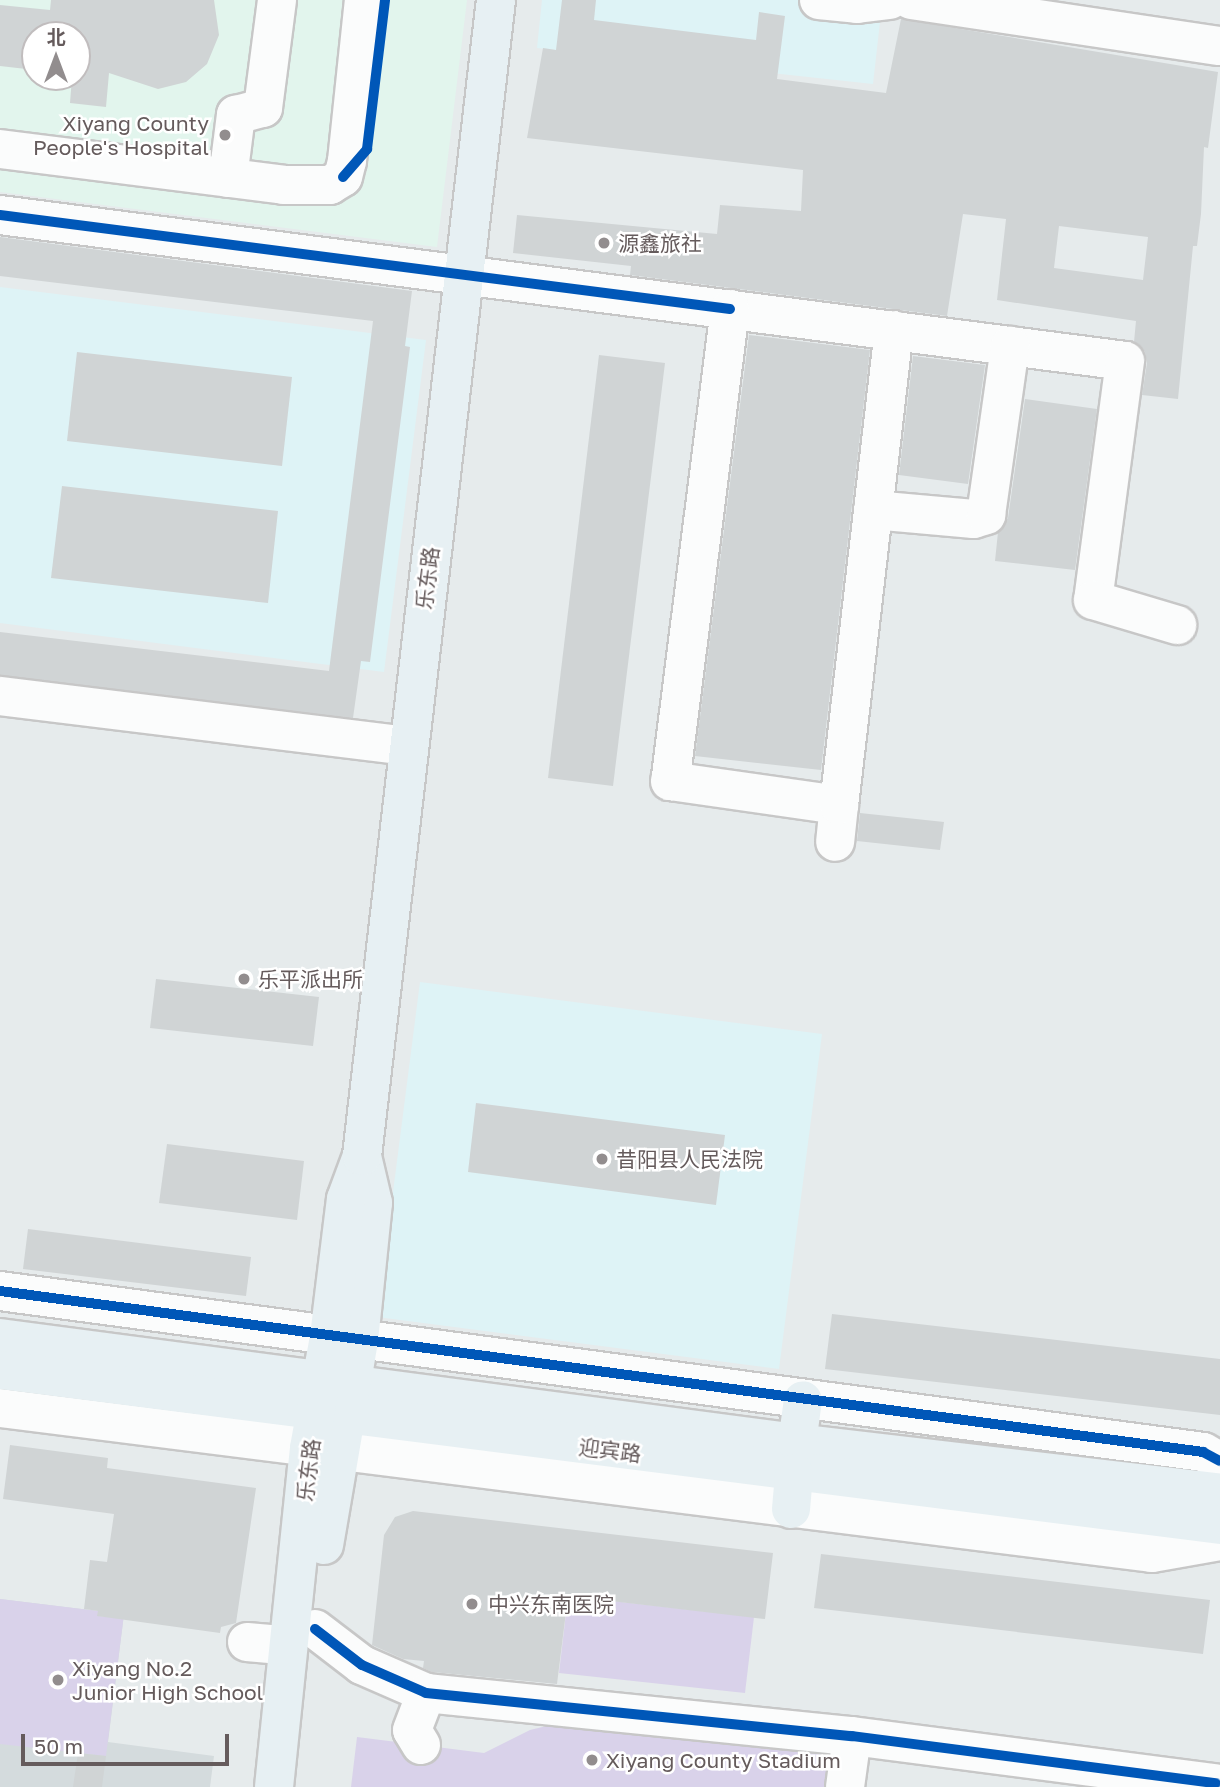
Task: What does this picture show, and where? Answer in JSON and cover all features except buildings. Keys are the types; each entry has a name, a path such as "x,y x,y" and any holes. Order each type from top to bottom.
{"main road":[{"name":"乐东路","path":"274,1787 344,1338 346,1199 362,1156 406,746 496,0"},
{"name":"迎宾路","path":"0,1338 330,1415"},
{"name":"迎宾路","path":"0,1370 794,1475 1220,1525"},
{"path":"794,1475 803,1400"},
{"name":"乐东路","path":"296,1787 315,1629 330,1415"},
{"name":"迎宾路","path":"794,1475 1220,1493"}],"street":[{"path":"228,178 236,115 263,108 276,0"},
{"path":"0,149 228,178 330,185 343,177 364,0"},
{"path":"818,0 857,4 890,0"},
{"path":"911,0 1220,46"},
{"path":"0,215 464,273 1125,361 1093,600 1177,625"},
{"path":"730,309 670,781 837,823 894,330"},
{"path":"873,510 974,519 986,515 1010,346"},
{"path":"0,696 406,746"},
{"path":"0,1291 1203,1452 1220,1461"},
{"path":"0,1408 330,1415 794,1475 1152,1553 1220,1541"},
{"path":"315,1629 362,1665 426,1693 852,1736 1217,1778"},
{"path":"421,1745 412,1730 426,1693"},
{"path":"845,1787 852,1736"}],"shaded area":[{"name":"Xiyang County People's Hospital","path":"0,0 467,0 437,247 0,192"},
{"path":"542,0 848,0 882,4 873,84 537,48"},
{"path":"0,287 426,340 384,672 0,623"},
{"name":"昔阳县人民法院","path":"420,982 822,1034 779,1369 377,1317"},
{"path":"568,1596 754,1617 745,1693 559,1673"},
{"name":"Xiyang No.2 Junior High School","path":"0,1599 98,1611 98,1616 115,1618 124,1614 108,1742 214,1756 210,1787 0,1787"},
{"name":"Xiyang No.2 Junior High School","path":"0,1599 98,1611 98,1616 115,1618 124,1614 106,1756 0,1744"},
{"name":"Xiyang County Stadium","path":"563,1722 815,1747 828,1755 832,1766 829,1787 351,1787 357,1737 484,1753 530,1730"}],"cycle path":[{"path":"343,177 367,149 385,0"},
{"path":"0,215 730,309"},
{"path":"0,1291 1203,1452 1220,1461"},
{"path":"315,1629 362,1665 426,1693 852,1736 1216,1783"}],"place":[{"name":"Xiyang County People's Hospital","path":"225,135"},
{"name":"源鑫旅社","path":"604,243"},
{"name":"乐平派出所","path":"244,979"},
{"name":"昔阳县人民法院","path":"602,1159"},
{"name":"中兴东南医院","path":"472,1604"},
{"name":"Xiyang No.2 Junior High School","path":"58,1680"},
{"name":"Xiyang County Stadium","path":"592,1760"}]}
